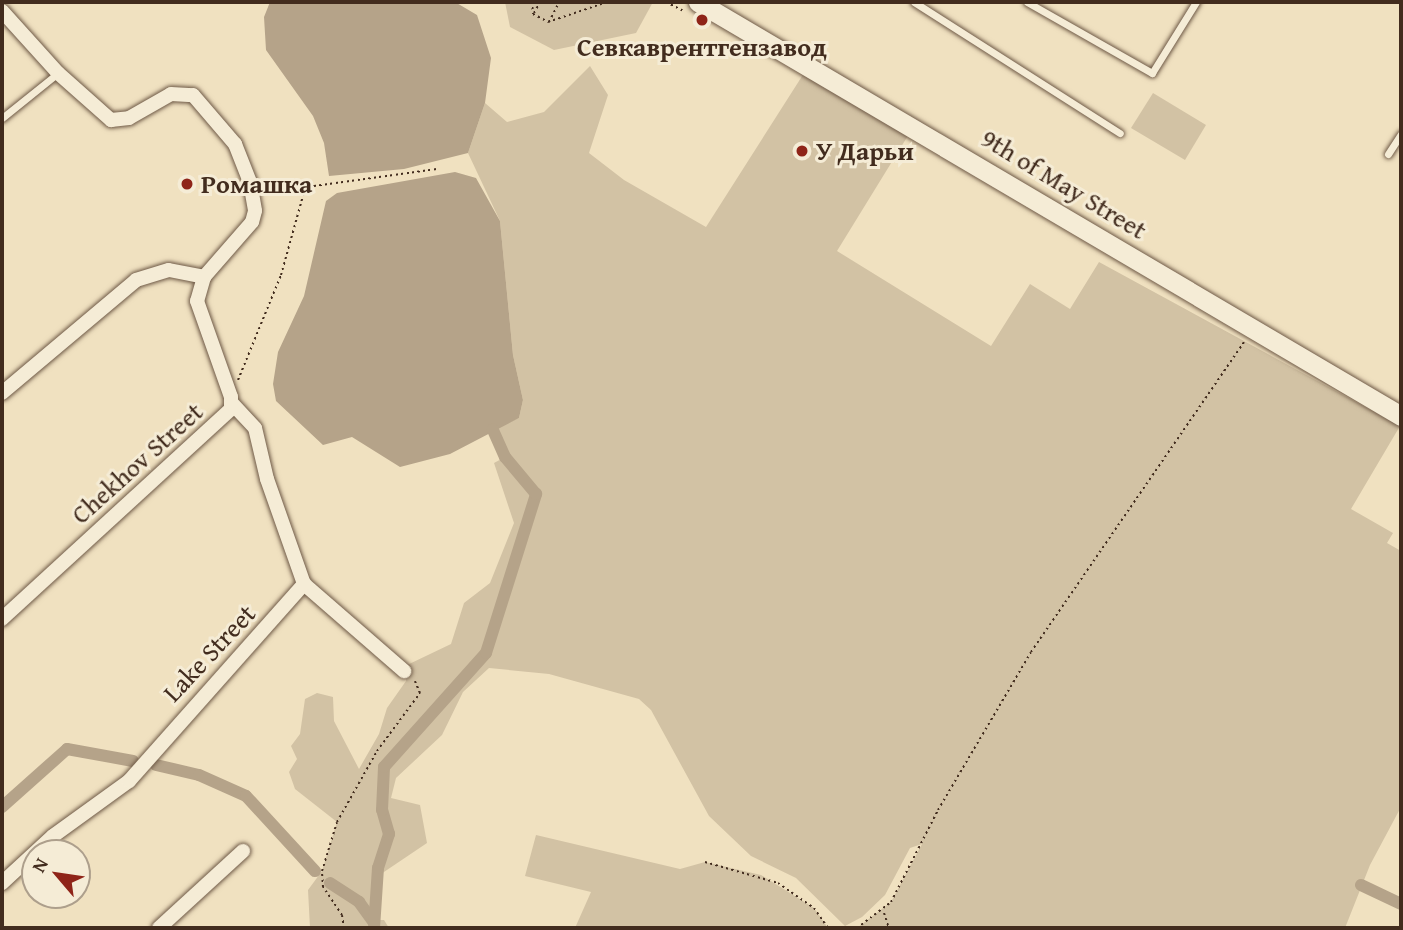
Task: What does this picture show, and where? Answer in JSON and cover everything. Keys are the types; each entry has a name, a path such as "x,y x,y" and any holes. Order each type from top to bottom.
{"street":[{"name":"9th of May Street","path":"694,8 1253,327 1401,416"},
{"path":"2,11 58,72 111,120 129,118 165,97 185,92 224,127 250,182 255,211 252,222 204,277 169,270 136,280 2,393"},
{"name":"Chekhov Street","path":"2,619 231,398 199,310 204,277"},
{"path":"231,398 255,428 267,479 304,584 404,671"},
{"name":"Lake Street","path":"2,883 53,836 129,781 304,584"},
{"path":"159,928 243,850"}],"lane":[{"path":"914,2 1120,132"},
{"path":"1027,2 1152,73 1196,2"},
{"path":"2,118 58,72"},
{"path":"1388,154 1401,134"}],"path":[{"path":"532,2 533,14"},
{"path":"533,14 540,2"},
{"path":"548,22 559,2"},
{"path":"533,14 548,22 607,2"},
{"path":"666,2 694,8"},
{"path":"231,398 264,322 304,192 314,186 437,169"},
{"path":"858,928 883,910 1031,652 1253,327"},
{"path":"344,928 342,915 323,887 321,871 337,822 377,751 420,693 404,671"},
{"path":"705,862 761,874 778,883 814,908 828,928"},
{"path":"883,910 888,928"}],"shaded area":[{"path":"270,2 455,2 477,15 491,58 485,103 468,153 404,169 329,176 324,143 313,116 266,50 264,17"},
{"path":"505,2 653,2 636,33 554,50 510,27"},
{"path":"590,66 608,95 589,153 624,180 706,227 806,70 909,134 837,251 991,346 1030,284 1070,309 1099,262 1400,426 1351,509 1393,533 1387,543 1401,551 1401,807 1370,865 1345,928 857,928 891,902 922,844 910,848 885,895 862,917 845,926 796,878 751,856 709,816 651,710 639,699 549,674 489,668 463,692 442,735 396,778 391,798 420,805 427,843 378,876 373,920 384,920 389,928 310,928 308,890 322,871 337,822 295,789 289,772 297,759 291,746 300,734 305,699 317,693 333,697 334,721 359,769 379,734 387,708 406,681 405,666 451,644 464,603 490,583 514,523 494,463 505,457 493,430 519,418 523,400 513,355 500,221 468,153 485,103 507,122 544,112"},
{"path":"1153,93 1206,125 1185,160 1131,128"},
{"path":"455,172 476,178 500,221 513,355 523,400 519,418 450,454 400,467 352,437 323,445 276,401 273,384 278,352 304,296 326,201 337,193"},
{"path":"536,835 680,869 705,862 761,875 814,908 828,928 575,928 591,892 525,876"}],"waterway":[{"path":"374,928 378,868 389,834 382,810 384,767 486,653 536,494 505,457 493,430"},
{"path":"2,807 67,749 133,761"},
{"path":"156,765 199,775 246,796 315,871"},
{"path":"330,883 359,902 373,921"},
{"path":"1361,885 1401,904"}],"place":[{"name":"Севкаврентгензавод","path":"702,20"},
{"name":"У Дарьи","path":"802,151"},
{"name":"Ромашка","path":"187,184"}]}
